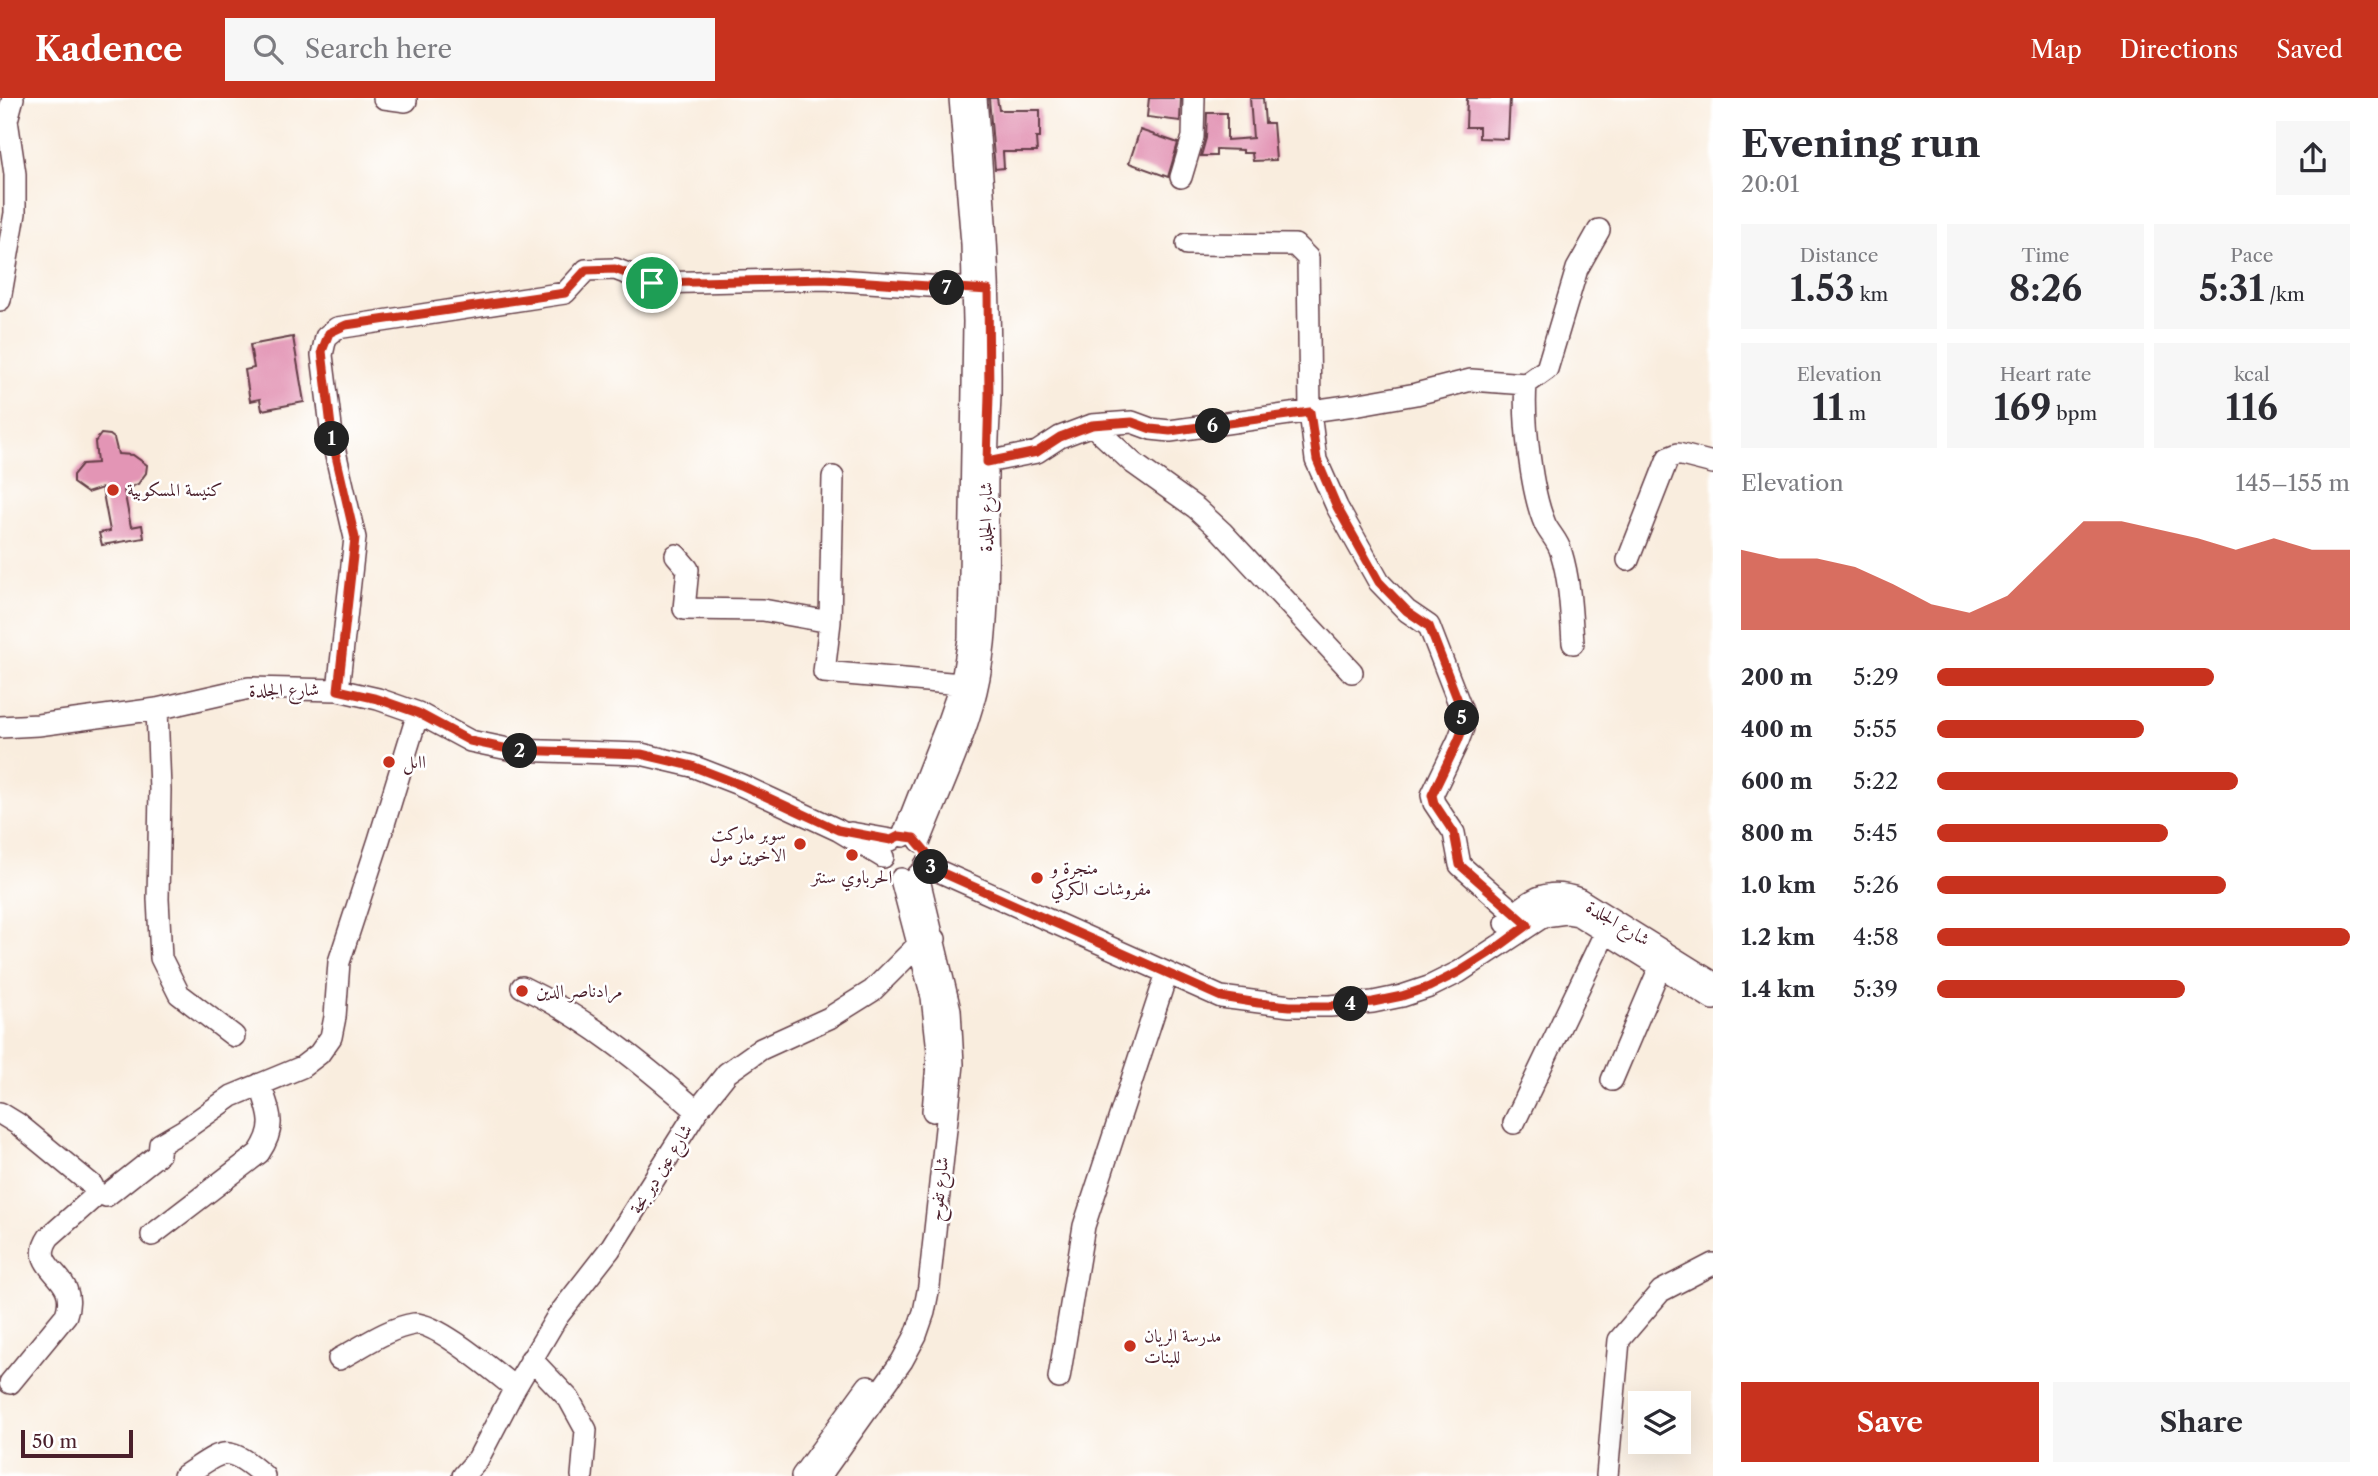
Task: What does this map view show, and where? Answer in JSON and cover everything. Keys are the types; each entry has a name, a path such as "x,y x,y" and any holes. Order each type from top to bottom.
{"street":[{"path":"0,300 15,213 15,174 3,119 13,98"},
{"path":"384,98 406,101 406,98"},
{"name":"شارع الجلدة","path":"899,844 961,684 969,639 979,465 989,395 980,290 972,243 960,98"},
{"name":"شارع الجلدة","path":"976,98 985,201 980,290"},
{"path":"1181,177 1193,137 1194,98"},
{"path":"979,465 1037,452 1060,437 1092,425 1132,422 1151,429 1170,431 1310,412 1416,394 1471,380 1527,384 1547,369 1577,269 1599,230"},
{"path":"1186,244 1295,245 1308,258 1310,412 1317,460 1337,507 1379,582 1407,611 1429,626 1462,711 1463,728 1432,795 1434,803 1454,833 1460,865 1522,919"},
{"path":"338,690 355,538 333,443 322,355 324,342 333,330 346,325 565,293 586,270 615,269 652,283 824,279 980,290"},
{"path":"1527,384 1524,407 1535,485 1545,523 1560,549 1568,587 1573,643"},
{"path":"1092,425 1133,463 1196,508 1222,532 1352,672"},
{"path":"1628,561 1668,458 1678,454 1713,463"},
{"name":"شارع الجلدة","path":"899,844 972,705 979,678 986,620 979,465"},
{"path":"833,477 830,622 824,672 961,684"},
{"path":"676,555 688,569 684,609 763,610 830,622"},
{"name":"شارع الجلدة","path":"0,727 38,725 158,709 249,688 338,690 378,699 418,713 470,741 513,750 641,754 692,766 741,785 838,830 899,844"},
{"path":"158,709 158,900 161,958 179,994 234,1036"},
{"path":"106,1196 159,1154 160,1144 232,1096 311,1062 331,1037 339,962 418,713"},
{"path":"899,844 887,871 915,873"},
{"name":"شارع تفوح","path":"820,1476 902,1361 916,1335 929,1286 953,1064 950,1010 927,942 915,873 926,852 899,844"},
{"name":"شارع الجلدة","path":"915,873 1167,972 1265,994 1329,996 1371,992 1416,979 1456,958 1501,928 1522,919 1566,913 1578,915 1713,999"},
{"name":"شارع الجلدة","path":"1522,919 1528,902 1553,894 1568,895 1579,899 1713,983"},
{"path":"1514,1123 1605,933"},
{"path":"802,1476 897,1343 909,1315 915,1291 936,1091 937,1051 927,942"},
{"name":"شارع عين دير بحة","path":"463,1476 478,1459 531,1359 557,1317 610,1249 696,1111 727,1073 761,1049 829,1018 872,991 927,942"},
{"path":"1612,1080 1660,967"},
{"path":"1059,1378 1084,1226 1167,972"},
{"path":"522,987 547,999 633,1056 696,1111"},
{"path":"152,1235 259,1153 268,1138 271,1125 260,1084"},
{"path":"0,1113 18,1124 92,1185 95,1193 93,1198 44,1244 47,1266 66,1285 69,1308 10,1383"},
{"path":"1607,1476 1619,1340 1661,1291 1713,1264"},
{"path":"339,1359 401,1327 416,1323 427,1325 446,1337 515,1388"},
{"path":"531,1359 569,1399 586,1430 582,1476"},
{"path":"184,1476 214,1455 224,1454 240,1456 264,1476"}],"building":[{"path":"989,98 997,98 999,110 1040,110 1037,152 1003,152 1004,168 995,169"},
{"path":"1149,98 1181,98 1180,121 1147,117"},
{"path":"1250,98 1263,98 1265,123 1273,123 1276,160 1253,161 1252,153 1243,153 1243,150 1216,149 1216,156 1201,156 1206,138 1207,113 1227,113 1227,140 1253,138"},
{"path":"1467,98 1510,98 1508,139 1479,138 1479,127 1466,127"},
{"path":"1140,130 1178,143 1168,177 1129,163"},
{"path":"293,337 304,402 262,410 260,399 250,401 245,370 254,368 250,345"},
{"name":"كنيسة المسكوبية","path":"101,434 114,438 118,454 133,455 147,465 146,473 138,484 124,490 131,527 142,525 144,538 102,545 99,533 110,531 102,488 87,493 73,483 73,475 82,464 97,463 95,442"}],"place":[{"name":"كنيسة المسكوبية","path":"113,490"},
{"name":"ااىل","path":"389,762"},
{"name":"سوبر ماركت الاخوين مول","path":"800,844"},
{"name":"الحرباوي سنتر","path":"852,855"},
{"name":"منجرة و مفروشات الكركي","path":"1037,878"},
{"name":"مرادناصر الدين","path":"522,991"},
{"name":"مدرسة الريان للبنات","path":"1130,1346"}],"route":[{"path":"615,269 652,283 824,279 988,290 987,462 1037,452 1060,437 1092,425 1132,422 1151,429 1170,431 1310,412 1317,460 1337,507 1379,582 1407,611 1429,626 1462,711 1463,728 1432,795 1434,803 1454,833 1460,865 1528,925 1459,972 1429,987 1402,996 1330,1006 1290,1006 1221,997 925,865 926,852 914,838 899,836 891,840 838,830 741,785 692,766 641,754 513,750 470,741 418,713 378,699 338,690 355,538 333,443 322,355 326,337 333,330 346,325 565,293 586,270 615,269"}]}
